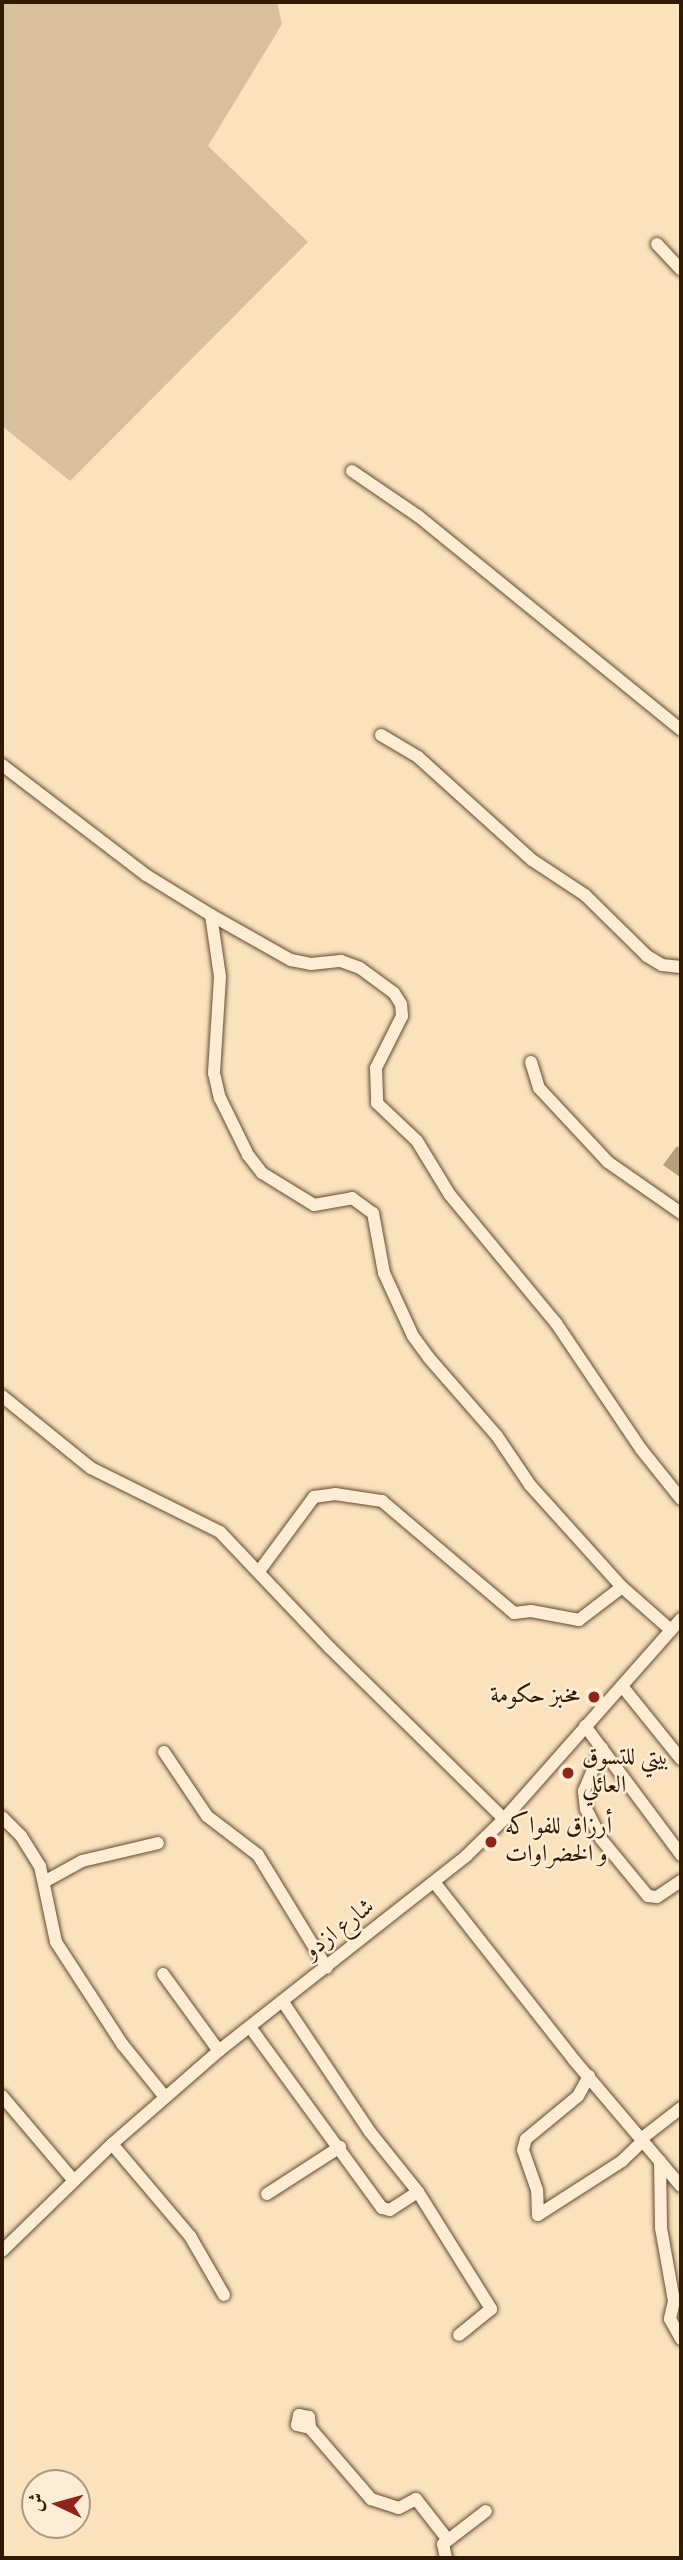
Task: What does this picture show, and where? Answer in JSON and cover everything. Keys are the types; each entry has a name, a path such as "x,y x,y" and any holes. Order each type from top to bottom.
{"street":[{"path":"657,244 681,270"},
{"path":"352,471 418,516 681,730"},
{"path":"382,735 418,757 532,860 585,895 647,956 662,965 681,967"},
{"path":"2,765 146,875 211,915 291,960 311,964 341,961 360,968 394,993 401,1004 402,1016 376,1068 377,1103 417,1141 450,1195 556,1323 641,1449 681,1499"},
{"path":"211,915 220,977 214,1073 220,1098 248,1155 262,1173 314,1205 352,1198 373,1213 384,1273 413,1336 497,1436 530,1485 622,1587 671,1630"},
{"path":"531,1062 539,1088 608,1162 681,1213"},
{"path":"2,1396 91,1468 220,1532 260,1570 330,1648 504,1819"},
{"path":"260,1570 314,1497 335,1494 382,1502 514,1613 531,1611 579,1620 622,1587"},
{"name":"شارع ازدو","path":"2,2251 112,2144 165,2097 219,2051 434,1882 504,1819 681,1619"},
{"path":"622,1686 681,1759"},
{"path":"585,1726 681,1855"},
{"path":"601,1748 584,1791 586,1808 601,1839 648,1896 657,1897 681,1881"},
{"path":"164,1752 208,1816 258,1855 327,1968"},
{"path":"2,1817 32,1851 44,1882 56,1942 123,2045 165,2097"},
{"path":"44,1882 82,1861 158,1843"},
{"path":"434,1882 681,2186"},
{"path":"163,1974 219,2051"},
{"path":"283,2002 370,2132 418,2192 491,2309 458,2334"},
{"path":"250,2027 382,2208 390,2210 418,2192"},
{"path":"589,2076 578,2096 526,2139 523,2150 537,2190 538,2215 622,2161 642,2140 681,2108"},
{"path":"2,2096 74,2180"},
{"path":"112,2144 190,2236 224,2295"},
{"path":"267,2194 340,2147"},
{"path":"660,2161 661,2228 674,2301 670,2319 681,2339"},
{"path":"310,2428 371,2499 399,2508 416,2499 448,2539"},
{"path":"446,2558 443,2548 448,2539 486,2511"}],"shaded area":[{"path":"2,2 277,2 282,24 208,146 308,242 70,481 2,426"},
{"path":"677,1146 681,1149 680,1177 663,1165"}],"place":[{"name":"مخبز حكومة","path":"594,1697"},
{"name":"بيتي للتسوق العائلي","path":"568,1773"},
{"name":"أرزاق للفواكه و الخضراوات","path":"491,1842"}]}
